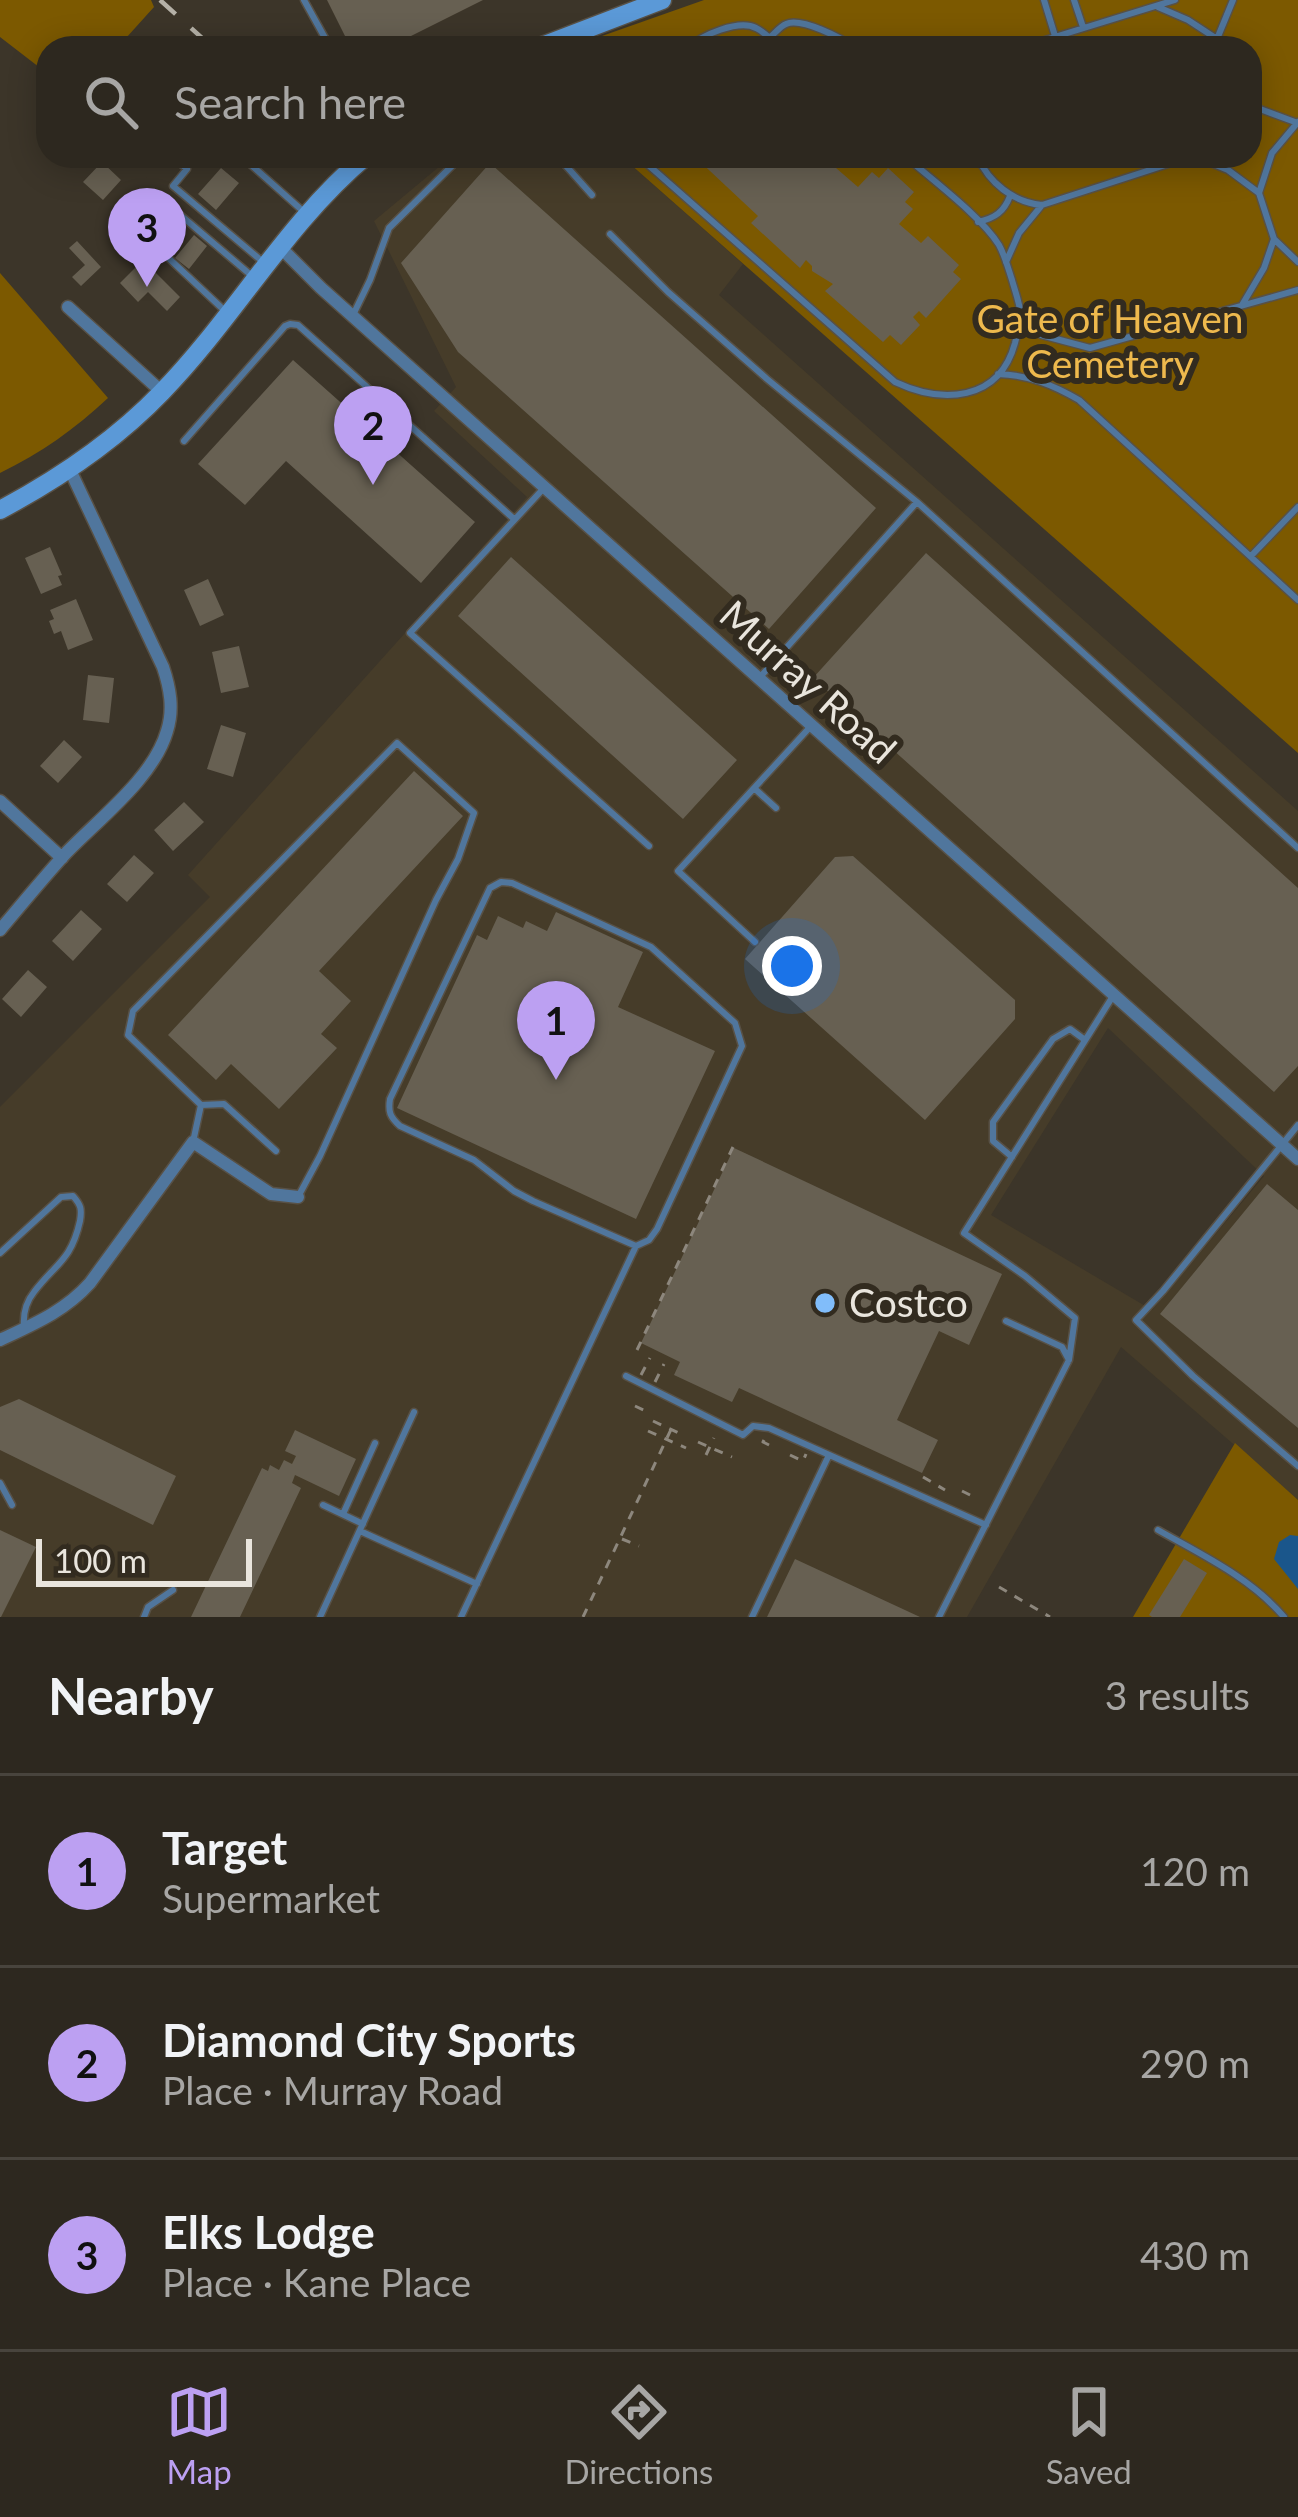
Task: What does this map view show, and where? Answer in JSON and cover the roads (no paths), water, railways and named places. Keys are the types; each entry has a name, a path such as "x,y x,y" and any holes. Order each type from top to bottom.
{"main road":[{"path":"563,36 634,4 662,0"},
{"path":"0,510 70,470 162,392 306,214 354,168"}],"street":[{"name":"Murray Road","path":"280,247 1298,1159"},
{"path":"68,308 162,392"},
{"path":"0,930 152,765 168,728 171,708 163,667 70,470"},
{"path":"0,801 62,858"},
{"path":"0,1340 59,1312 90,1283 193,1142 271,1194 298,1197"}],"lane":[{"path":"304,0 323,36"},
{"path":"1044,0 1055,36 1175,0"},
{"path":"1074,0 1083,27"},
{"path":"1222,36 1233,0"},
{"path":"1155,6 1188,20 1209,36"},
{"path":"771,36 786,23 797,22 834,36"},
{"path":"709,36 741,25 753,26 766,36"},
{"path":"1258,193 1272,153 1297,122 1262,110"},
{"path":"186,168 173,187 260,272"},
{"path":"254,168 306,214"},
{"path":"353,315 389,228 450,168"},
{"path":"568,168 592,195"},
{"path":"652,168 895,382 912,390 964,396 998,374 1012,353 1022,319 998,242 918,168"},
{"path":"982,168 1010,196 1042,205 1156,168"},
{"path":"1223,168 1258,193 1274,239 1298,262"},
{"path":"227,314 129,221 130,211 148,195 158,196 260,272"},
{"path":"978,222 1005,209 1010,196"},
{"path":"1006,262 1018,233 1042,205"},
{"path":"610,234 668,292 917,502 1298,848"},
{"path":"1242,305 1264,268 1274,239"},
{"path":"1022,319 1041,335 1090,348 1298,290"},
{"path":"184,441 285,326 298,325 514,519"},
{"path":"998,374 1048,382 1079,400 1298,600"},
{"path":"545,486 410,633 649,846"},
{"path":"758,678 917,502"},
{"path":"1250,557 1298,506"},
{"path":"755,942 678,871 812,726"},
{"path":"276,1151 224,1105 201,1106 128,1035 133,1011 397,742 474,813 458,860 298,1197"},
{"path":"754,788 776,808"},
{"path":"461,1617 636,1246 649,1240 656,1228 742,1046 735,1023 651,947 501,882 490,888 390,1099 391,1118 474,1160 533,1201 636,1246"},
{"path":"939,1617 1069,1360 1075,1318 964,1233 1113,996"},
{"path":"1012,1156 993,1141 993,1122 1053,1039 1070,1029 1085,1040"},
{"path":"193,1142 201,1106"},
{"path":"1298,1125 1136,1319 1193,1376 1298,1466"},
{"path":"0,1253 61,1197 79,1201 82,1213 75,1244 31,1295 23,1316 24,1329"},
{"path":"1006,1321 1062,1347 1069,1360"},
{"path":"626,1376 742,1435 760,1426 986,1525"},
{"path":"320,1617 414,1412"},
{"path":"343,1514 375,1443"},
{"path":"752,1617 829,1455"},
{"path":"0,1484 12,1505"},
{"path":"323,1505 477,1584"},
{"path":"1158,1530 1245,1581 1284,1617"},
{"path":"144,1617 148,1607 173,1590"}],"water":[{"path":"1298,1536 1298,1589 1274,1559 1279,1542"}],"railway":[{"path":"160,0 200,36"}],"place":[{"name":"Elks Lodge","path":"147,287"},
{"name":"Diamond City Sports","path":"373,485"},
{"name":"Target","path":"556,1080"},
{"name":"Costco","path":"825,1303"}],"park label":[{"name":"Gate of Heaven Cemetery","path":"1110,342"}]}
